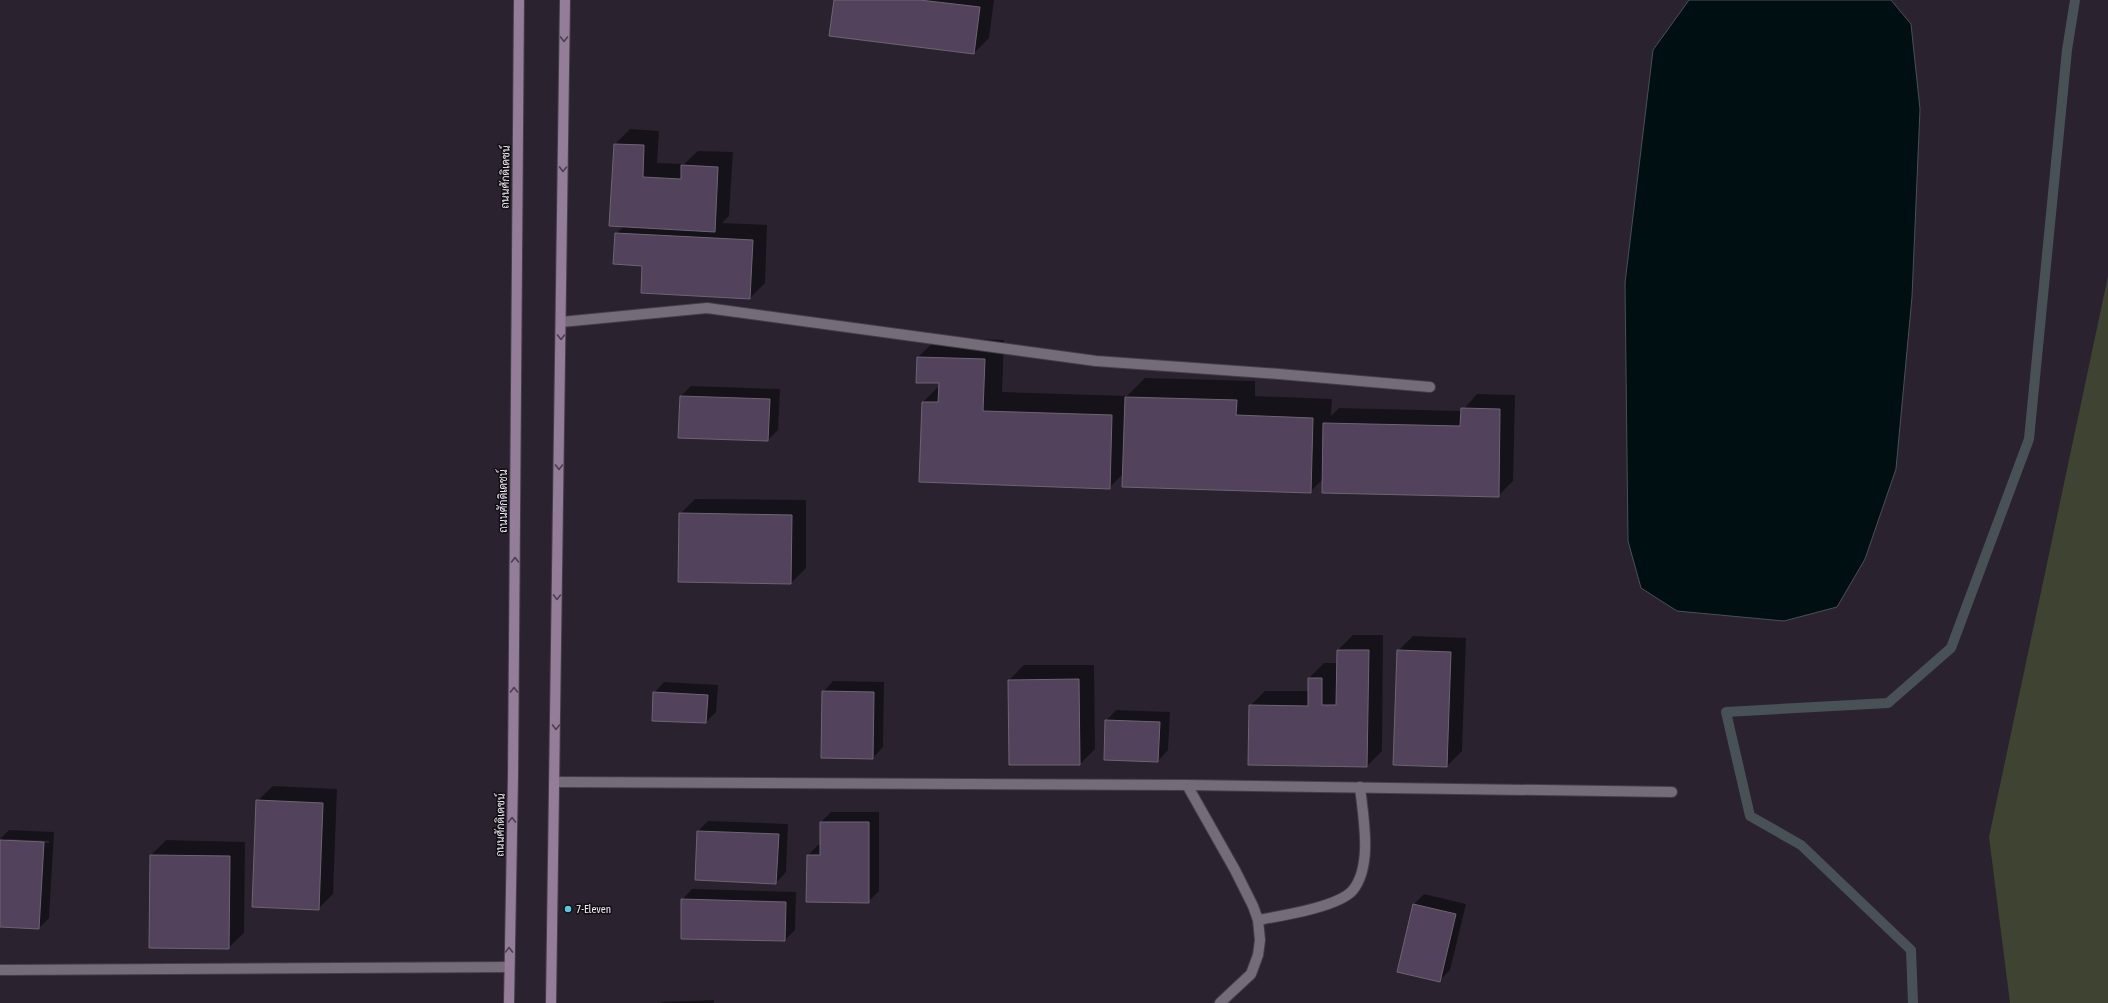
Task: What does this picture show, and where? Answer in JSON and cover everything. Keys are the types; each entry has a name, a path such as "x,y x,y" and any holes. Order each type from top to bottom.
{"main road":[{"name":"ถนนศักดิเดชน์","path":"509,1003 513,776 519,0"},
{"path":"551,1003 565,0"}],"street":[{"path":"561,322 708,308 1096,362 1279,374 1430,387"},
{"path":"555,782 1187,785 1672,792"},
{"path":"1187,785 1254,906 1258,920 1260,940 1258,955 1251,974 1220,1003"},
{"path":"1258,920 1326,906 1353,891 1363,869 1365,842 1360,787"},
{"path":"0,970 509,966"}],"green space":[{"path":"2108,276 2108,1003 2010,1003 1989,837"}],"shaded area":[{"path":"1689,0 1891,0 1911,24 1920,109 1912,297 1896,469 1865,559 1837,607 1784,621 1677,611 1641,588 1628,541 1625,283 1653,50"}],"building":[{"path":"834,0 920,0 980,7 974,54 829,36"},
{"path":"614,144 644,145 643,177 681,179 681,165 718,167 715,232 609,226"},
{"path":"615,233 753,240 750,299 641,293 642,266 613,264"},
{"path":"917,357 985,359 983,411 1112,415 1110,489 919,482 922,402 938,402 939,383 916,383"},
{"path":"680,396 770,399 768,441 678,438"},
{"path":"1125,397 1237,400 1236,415 1313,418 1311,493 1122,487"},
{"path":"1461,408 1500,409 1499,497 1322,493 1323,423 1460,426"},
{"path":"679,513 792,515 791,584 678,582"},
{"path":"1337,650 1369,650 1367,767 1248,765 1249,705 1308,706 1308,678 1322,678 1322,705 1336,705"},
{"path":"1397,650 1451,652 1447,767 1393,765"},
{"path":"1079,679 1080,765 1009,765 1008,680"},
{"path":"822,691 874,692 873,759 821,758"},
{"path":"653,692 708,695 706,723 652,721"},
{"path":"1105,720 1160,722 1158,762 1104,760"},
{"path":"256,800 323,803 319,910 252,907"},
{"path":"820,822 869,822 869,903 806,902 807,855 820,855"},
{"path":"697,831 779,834 776,884 695,880"},
{"path":"0,840 44,842 39,929 0,927"},
{"path":"150,855 230,856 229,949 149,948"},
{"path":"681,899 786,902 785,941 681,939"},
{"path":"1413,904 1456,914 1440,982 1397,972"}],"waterway":[{"path":"1913,1003 1911,950 1801,845 1750,816 1726,712 1888,703 1951,648 2029,439 2067,50 2075,0"}],"place":[{"name":"7-Eleven","path":"568,909"}]}
